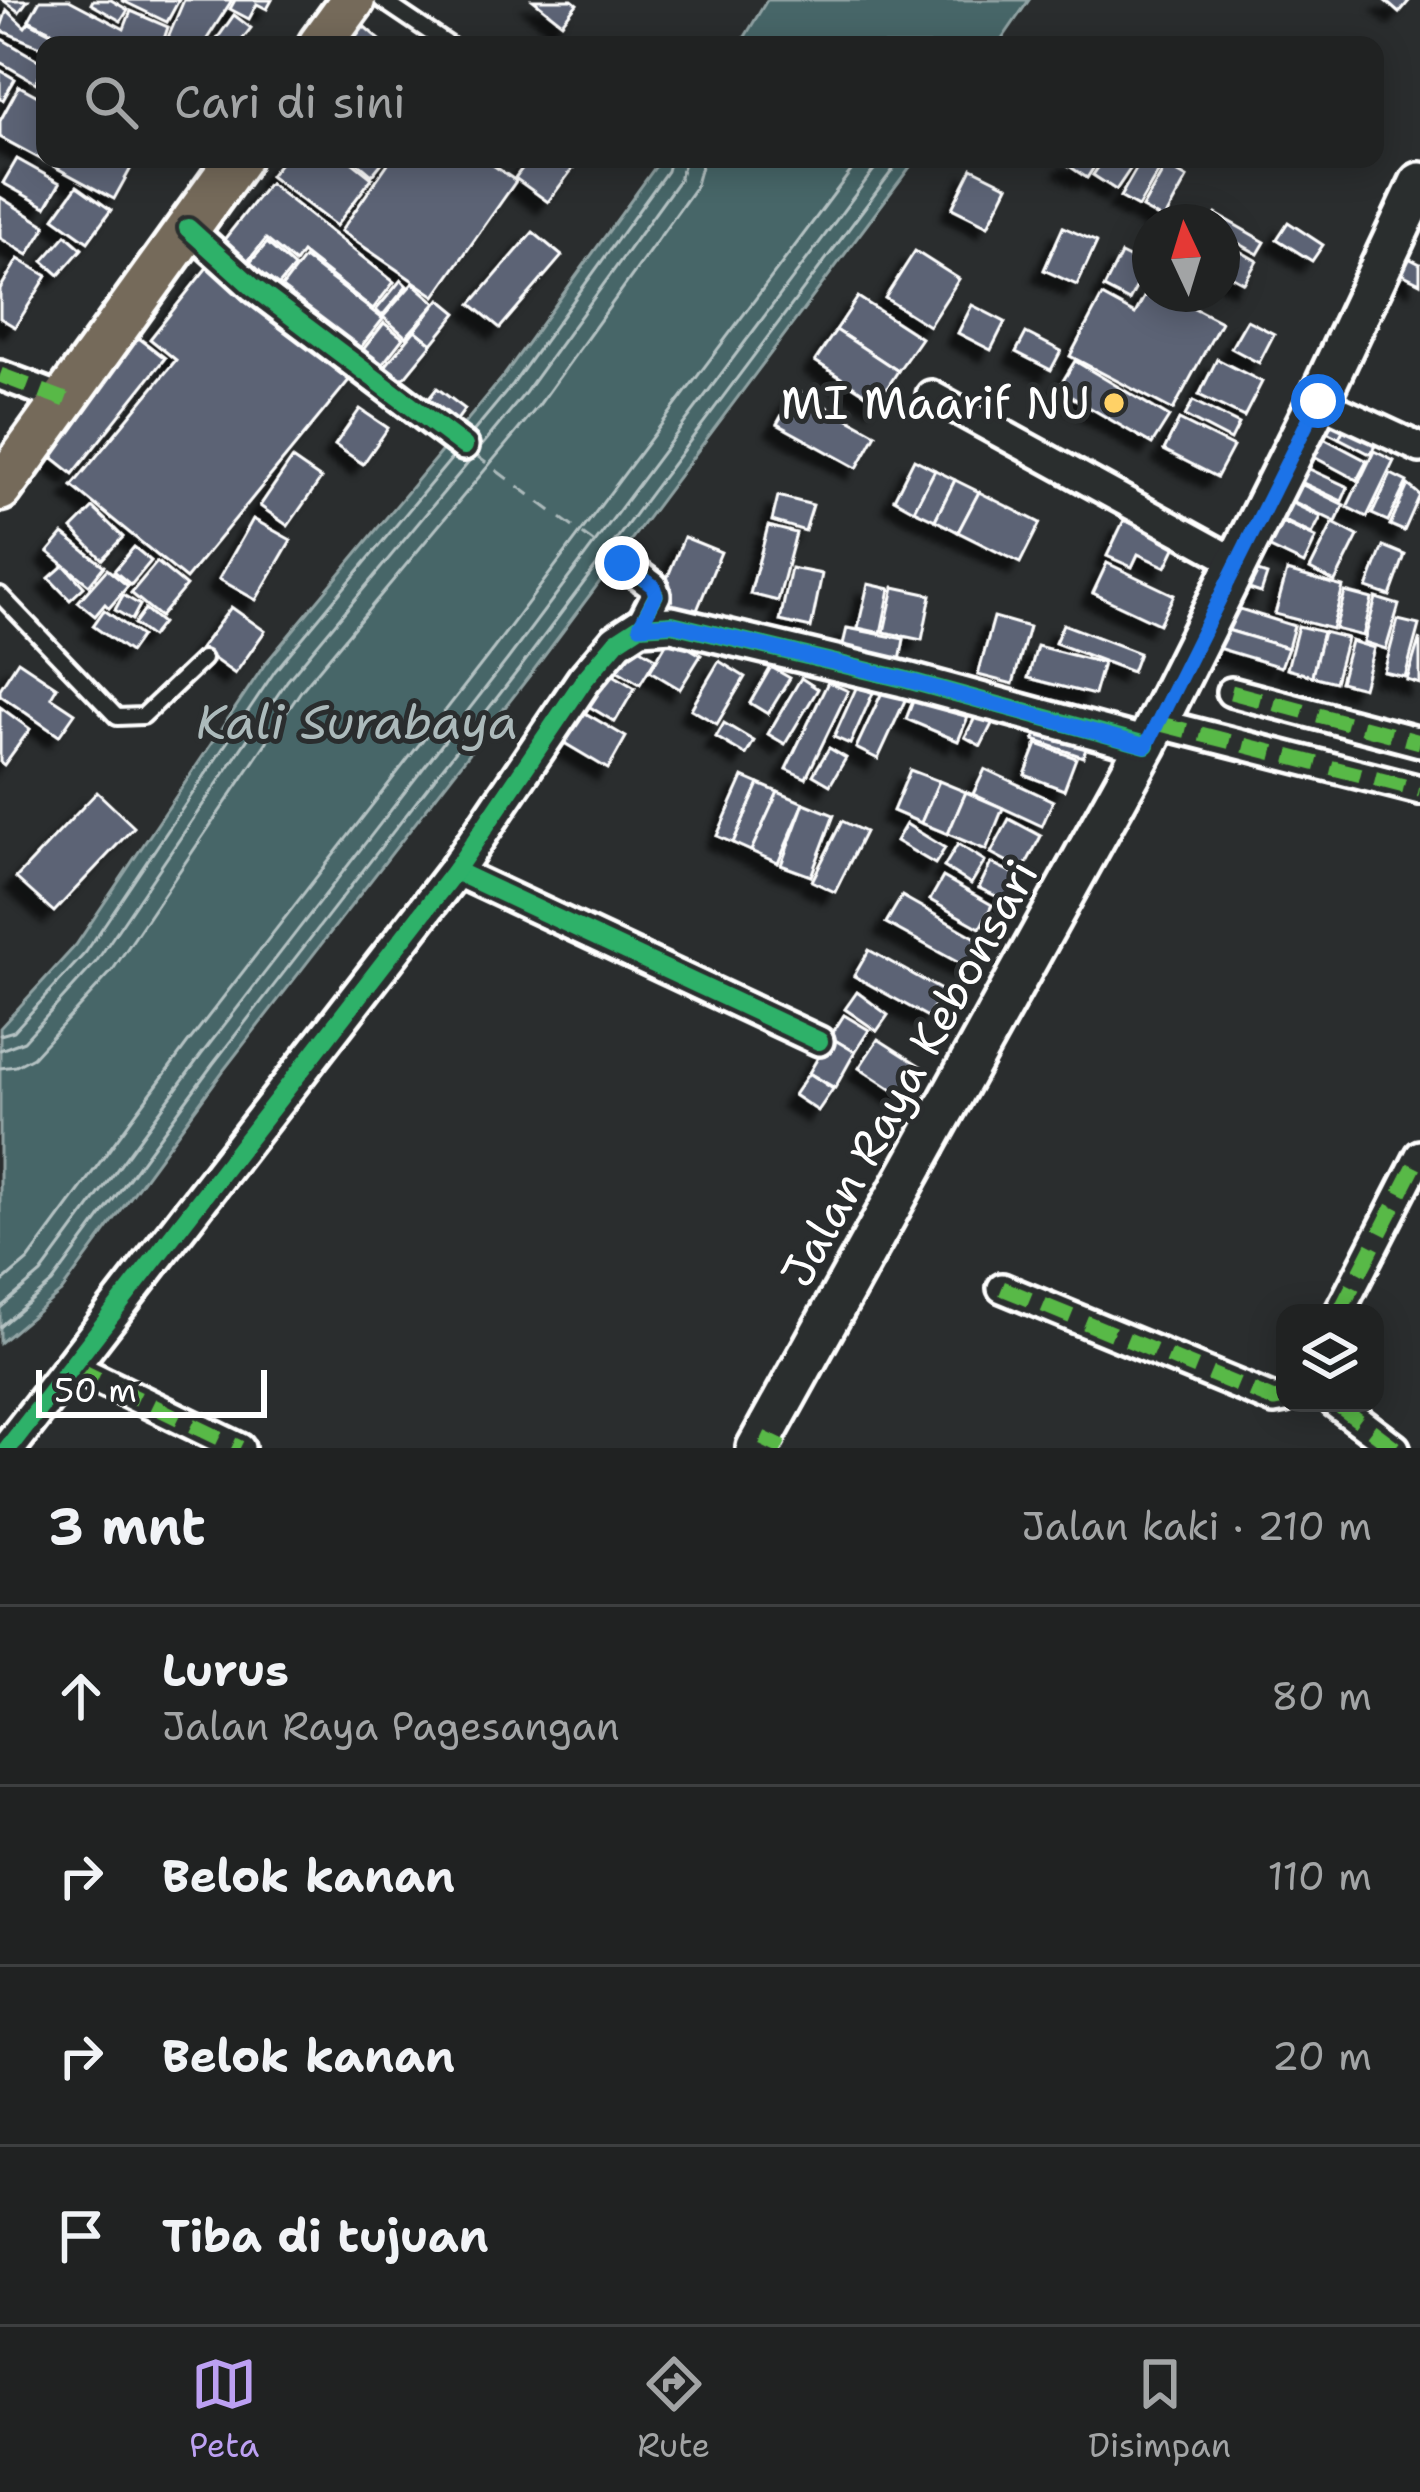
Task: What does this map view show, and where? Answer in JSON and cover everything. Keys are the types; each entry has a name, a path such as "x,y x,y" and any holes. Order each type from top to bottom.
{"main road":[{"path":"326,36 352,0"},
{"path":"0,489 231,168"},
{"name":"Jalan Raya Kebonsari","path":"767,1445 1151,734 1318,401 1420,183"}],"street":[{"path":"188,228 301,325 464,446"},
{"path":"0,375 66,400"},
{"path":"931,395 1238,562"},
{"path":"1318,401 1420,448"},
{"path":"622,563 653,586 656,595 640,626"},
{"path":"8,1448 454,871 584,680 617,641 640,626 672,624 903,679 1420,790"},
{"path":"1231,692 1420,742"},
{"path":"454,871 819,1042"},
{"path":"1345,1304 1420,1155"},
{"path":"1002,1288 1276,1400"},
{"path":"71,1366 240,1448"},
{"path":"1347,1412 1395,1448"}],"lane":[{"path":"382,0 436,36"},
{"path":"0,596 116,717 143,716 203,659"}],"water":[{"path":"767,0 1029,0 1004,36 745,36"},
{"name":"Kali Surabaya","path":"654,168 909,168 530,675 223,1071 61,1292 0,1343 0,1028 76,945 265,664 503,377"}],"building":[{"path":"3,0 28,0 19,12"},
{"path":"40,0 69,0 124,29 131,11 168,27 165,36 60,36 29,20"},
{"path":"111,0 128,10 121,21 91,4"},
{"path":"121,0 179,0 167,22"},
{"path":"184,0 232,0 209,36 169,36"},
{"path":"235,0 272,0 267,9 257,4 249,19 230,9"},
{"path":"533,0 572,0 577,4 562,23"},
{"path":"1384,0 1410,0 1399,13"},
{"path":"7,10 25,27 29,22 56,36 36,36 36,45 0,30"},
{"path":"234,15 251,28 245,36 219,36"},
{"path":"359,22 375,36 346,36"},
{"path":"0,38 36,59 36,83 0,62"},
{"path":"0,70 15,79 3,100 0,99"},
{"path":"19,86 36,95 36,157 0,137 0,121"},
{"path":"17,159 60,183 46,207 3,183"},
{"path":"57,168 131,168 114,199"},
{"path":"276,168 359,168 372,178 336,226 270,176"},
{"path":"385,168 497,168 516,181 435,296 341,231"},
{"path":"522,168 573,168 548,202 515,178"},
{"path":"972,168 1008,186 988,226 952,208"},
{"path":"1072,168 1093,168 1087,178"},
{"path":"1098,168 1131,168 1116,190 1093,175"},
{"path":"1137,168 1161,168 1140,204 1120,197"},
{"path":"1165,168 1187,178 1173,204 1144,204"},
{"path":"269,183 394,282 373,309 302,253 295,263 266,239 240,271 215,251"},
{"path":"77,186 111,210 88,242 54,218"},
{"path":"0,197 46,226 28,255 0,238"},
{"path":"1288,222 1323,245 1312,261 1277,239"},
{"path":"1063,227 1097,242 1077,285 1044,270"},
{"path":"1240,228 1265,242 1258,254 1240,244"},
{"path":"533,232 562,256 500,328 471,304"},
{"path":"66,235 82,249 59,275 43,261"},
{"path":"267,243 294,267 269,297 241,273"},
{"path":"915,251 959,279 929,326 885,298"},
{"path":"1240,251 1257,261 1244,283 1240,281"},
{"path":"1399,253 1420,264 1420,283 1390,268"},
{"path":"1121,254 1132,260 1129,301 1104,288"},
{"path":"304,258 383,319 350,361 272,300"},
{"path":"18,259 47,276 15,327 0,318 0,289"},
{"path":"212,261 355,373 186,579 72,486 176,360 150,339"},
{"path":"401,280 407,286 382,316 376,310"},
{"path":"413,283 436,303 406,337 383,317"},
{"path":"1102,296 1135,314 1202,312 1221,322 1173,410 1070,356"},
{"path":"858,297 921,338 898,371 836,330"},
{"path":"440,299 457,313 432,344 415,330"},
{"path":"972,305 1005,322 991,350 958,333"},
{"path":"1247,320 1274,334 1259,363 1231,348"},
{"path":"384,323 403,338 378,370 358,356"},
{"path":"415,330 432,344 400,383 383,369"},
{"path":"836,330 898,371 878,402 815,361"},
{"path":"131,332 165,358 73,474 39,447"},
{"path":"1026,333 1061,351 1051,370 1016,352"},
{"path":"1217,359 1262,382 1244,417 1199,395"},
{"name":"MI Maarif NU","path":"1075,361 1169,417 1152,444 1058,389"},
{"path":"437,388 465,409 449,431 420,410"},
{"path":"796,390 876,434 857,468 777,424"},
{"path":"1193,401 1239,424 1231,440 1185,416"},
{"path":"360,409 388,428 363,464 335,445"},
{"path":"1316,409 1346,425 1339,438 1309,423"},
{"path":"1179,420 1233,447 1217,477 1164,450"},
{"path":"1346,425 1378,441 1370,454 1339,438"},
{"path":"1310,431 1367,461 1357,480 1299,449"},
{"path":"1374,451 1394,461 1367,517 1347,507"},
{"path":"292,459 321,479 288,526 260,506"},
{"path":"914,459 935,470 914,510 894,499"},
{"path":"1292,461 1348,487 1342,501 1286,475"},
{"path":"935,470 955,480 935,520 914,510"},
{"path":"1391,474 1407,482 1388,521 1372,514"},
{"path":"1284,476 1344,505 1336,522 1276,493"},
{"path":"955,480 979,492 958,532 935,520"},
{"path":"1408,485 1420,495 1404,531 1390,525"},
{"path":"979,492 1040,523 1020,563 958,532"},
{"path":"778,496 813,505 805,531 772,521"},
{"path":"1277,496 1321,517 1312,534 1268,513"},
{"path":"93,508 123,537 102,559 72,529"},
{"path":"1270,517 1316,538 1304,564 1258,542"},
{"path":"253,519 291,540 256,600 219,579"},
{"path":"1124,520 1177,544 1166,567 1138,554 1132,567 1107,556"},
{"path":"1333,523 1358,536 1335,582 1310,569"},
{"path":"768,526 796,533 778,601 750,594"},
{"path":"63,534 104,566 89,585 48,552"},
{"path":"684,537 721,552 695,615 658,601"},
{"path":"1383,546 1405,555 1390,596 1367,588"},
{"path":"134,547 151,561 131,585 114,571"},
{"path":"157,562 186,586 160,617 131,593"},
{"path":"1107,563 1174,595 1159,624 1093,593"},
{"path":"64,565 84,587 70,600 49,578"},
{"path":"1243,567 1267,575 1261,593 1237,585"},
{"path":"791,568 822,574 811,628 780,621"},
{"path":"107,569 128,586 95,616 78,602"},
{"path":"1287,571 1343,587 1332,629 1275,614"},
{"path":"868,584 890,589 881,633 858,628"},
{"path":"894,587 931,595 922,640 884,632"},
{"path":"1345,592 1372,599 1363,636 1335,629"},
{"path":"123,595 140,605 132,620 115,610"},
{"path":"1376,598 1399,605 1386,649 1364,642"},
{"path":"1224,604 1294,626 1288,648 1217,627"},
{"path":"231,607 265,631 235,674 200,649"},
{"path":"145,609 162,623 151,637 134,624"},
{"path":"104,610 141,636 130,652 93,626"},
{"path":"994,617 1029,627 1013,684 978,675"},
{"path":"1398,620 1419,625 1405,677 1384,672"},
{"path":"1063,624 1139,653 1132,672 1055,643"},
{"path":"1298,626 1323,632 1312,676 1287,669"},
{"path":"1217,627 1288,648 1281,667 1211,646"},
{"path":"847,628 904,639 900,661 842,649"},
{"path":"1323,632 1347,638 1335,682 1312,676"},
{"path":"670,637 701,655 680,689 650,671"},
{"path":"624,639 656,658 640,684 608,665"},
{"path":"1351,641 1374,648 1363,688 1340,682"},
{"path":"1420,641 1420,684 1407,680"},
{"path":"1037,646 1103,663 1094,695 1028,678"},
{"path":"18,661 57,687 51,697 75,713 59,736 0,695"},
{"path":"719,661 745,677 717,724 691,709"},
{"path":"600,667 635,688 615,722 580,701"},
{"path":"771,667 790,678 768,714 750,703"},
{"path":"801,678 818,689 785,744 768,734"},
{"path":"828,682 848,691 806,778 786,769"},
{"path":"857,686 873,693 850,744 834,737"},
{"path":"885,686 907,696 878,759 856,748"},
{"path":"919,686 972,707 958,741 906,719"},
{"path":"982,704 998,712 981,746 965,737"},
{"path":"0,707 30,729 4,765 0,762"},
{"path":"580,710 626,737 608,769 561,741"},
{"path":"1042,720 1090,738 1083,757 1034,740"},
{"path":"724,723 754,741 746,755 716,737"},
{"path":"1037,744 1076,758 1064,790 1025,775"},
{"path":"829,748 846,758 830,785 813,775"},
{"path":"985,769 1053,801 1042,826 973,794"},
{"path":"910,770 939,781 921,823 893,811"},
{"path":"743,777 759,784 733,843 717,836"},
{"path":"939,781 966,792 948,834 921,823"},
{"path":"759,784 778,792 751,851 733,843"},
{"path":"97,792 134,827 54,912 16,878"},
{"path":"778,792 804,803 778,863 751,851"},
{"path":"966,792 1003,808 986,850 948,834"},
{"path":"804,803 834,815 811,876 781,865"},
{"path":"1009,819 1041,836 1023,870 991,853"},
{"path":"842,821 865,832 835,892 812,881"},
{"path":"906,824 945,848 935,864 896,841"},
{"path":"958,844 985,861 971,884 944,867"},
{"path":"991,863 1021,877 1009,902 979,888"},
{"path":"943,877 992,905 980,928 930,900"},
{"path":"902,896 983,942 968,968 886,923"},
{"path":"869,950 943,991 928,1017 854,976"},
{"path":"857,992 888,1015 877,1031 845,1009"},
{"path":"844,1015 869,1030 855,1052 830,1037"},
{"path":"830,1037 855,1052 835,1088 809,1073"},
{"path":"878,1039 922,1067 902,1096 859,1068"},
{"path":"809,1073 833,1089 818,1111 794,1095"}],"ferry route":[{"path":"474,454 611,555"}],"marked path":[{"path":"0,375 66,400"},
{"path":"622,563 653,586 656,595 640,626"},
{"path":"1231,692 1420,742"},
{"path":"1157,723 1420,790"},
{"path":"1344,1304 1420,1155"},
{"path":"1002,1288 1276,1400"},
{"path":"71,1366 240,1448"},
{"path":"1347,1412 1395,1448"},
{"path":"762,1438 783,1448"}],"cycle path":[{"path":"188,228 253,287 464,446"},
{"path":"8,1448 455,871 584,680 617,641 640,626 672,624 903,679 1146,745"},
{"path":"455,871 819,1041"}],"place":[{"name":"MI Maarif NU","path":"1114,403"}],"route":[{"path":"622,563 653,586 656,595 640,626 672,624 903,679 1146,746 1318,401"}]}
